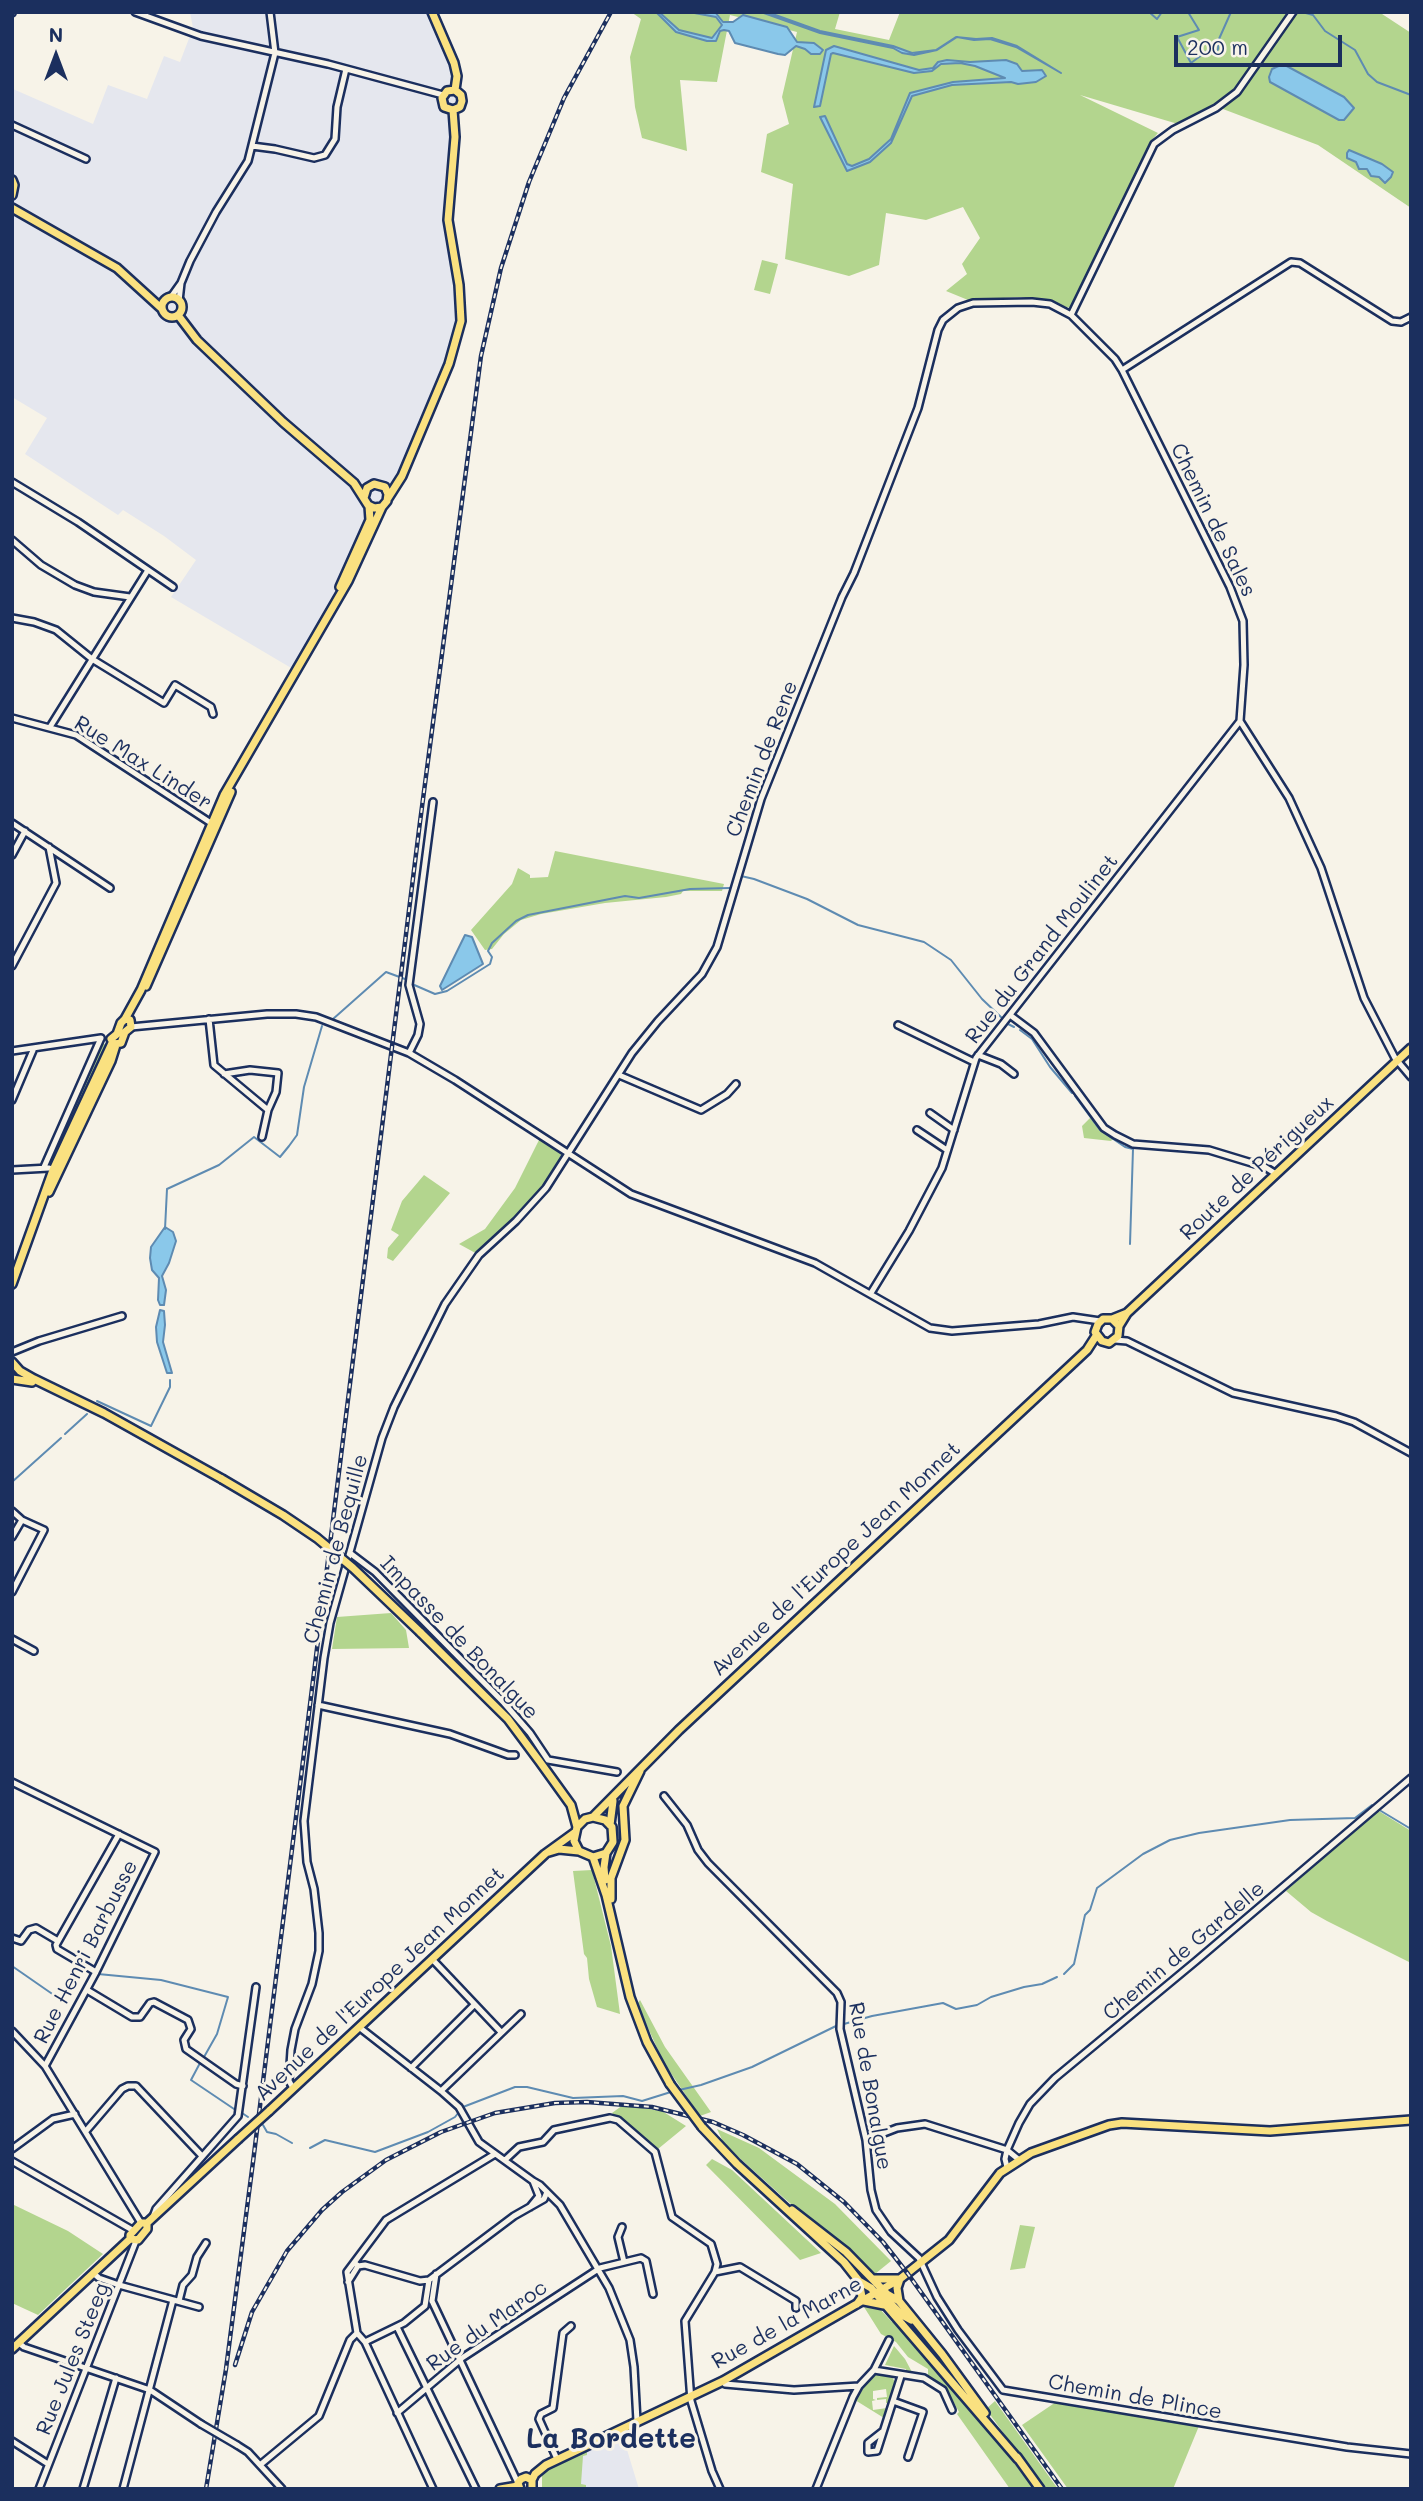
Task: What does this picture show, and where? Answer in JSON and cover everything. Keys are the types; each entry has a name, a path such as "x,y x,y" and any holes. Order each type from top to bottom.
{"main road":[{"path":"432,12 456,68 456,90"},
{"path":"450,90 456,90 461,94 460,107 453,110 444,107 443,95 450,90"},
{"path":"12,1284 41,1205 53,1185 111,1060 113,1042 122,1020 129,1022 213,825 239,771 348,580 382,507 402,476 449,364 461,321 459,285 448,220 456,137 453,110"},
{"path":"12,180 14,209 117,268 161,307 167,317 178,315 182,308 180,301 145,292"},
{"path":"161,307 169,298"},
{"path":"178,315 197,341 284,423 354,483 369,506 370,520 342,579 338,594"},
{"path":"354,483 381,485 402,476"},
{"path":"364,498 370,485"},
{"path":"381,485 387,490 388,498"},
{"path":"369,506 382,507"},
{"name":"Route de Périgueux","path":"1098,1332 1112,1319 1127,1312 1411,1048"},
{"name":"Route de Périgueux","path":"1118,1333 1127,1312"},
{"path":"1098,1332 1109,1343 1118,1333 1112,1319"},
{"name":"Avenue de l'Europe Jean Monnet","path":"591,1817 614,1798 644,1764 1087,1350 1098,1332"},
{"path":"12,1363 34,1379 222,1479 284,1515 317,1538 353,1568 508,1719 571,1805 591,1817 601,1818 610,1825"},
{"path":"12,1379 29,1381 76,1399"},
{"path":"612,1921 611,1878 625,1840 623,1806 644,1764"},
{"path":"545,1854 559,1849 579,1851 593,1857 606,1853 614,1838 610,1825 614,1798"},
{"path":"571,1805 574,1841 579,1851"},
{"path":"575,1830 591,1817"},
{"name":"Avenue de l'Europe Jean Monnet","path":"147,2221 545,1854 575,1830"},
{"path":"606,1853 606,1895"},
{"path":"593,1857 606,1895 623,1973 638,2020 670,2084 702,2127 769,2194 902,2315 912,2320"},
{"name":"Rue de la Marne","path":"532,2484 537,2471 557,2459 723,2381 901,2280 956,2232 992,2181 1007,2166 1049,2145 1109,2125 1134,2123 1270,2131 1411,2120"},
{"path":"769,2194 846,2252 873,2280 884,2305 1018,2459"},
{"path":"133,2240 130,2235 147,2221"},
{"path":"12,2349 93,2273 147,2229 147,2221"},
{"path":"844,2262 859,2281 899,2301"},
{"path":"873,2280 901,2280 897,2288 899,2301 912,2320 943,2354 1040,2489"},
{"path":"859,2281 862,2293 860,2303 884,2305"},
{"path":"500,2489 519,2486 523,2478 532,2484"}],"street":[{"path":"135,12 201,36 346,69 443,95"},
{"path":"180,301 181,284 190,261 216,212 248,162 275,52 270,12"},
{"path":"1071,315 1154,144 1173,130 1216,108 1237,92 1292,13"},
{"path":"252,146 314,158 325,155 335,139 337,107 346,69"},
{"path":"12,125 86,159"},
{"path":"1122,370 1291,262 1300,263 1392,321 1401,322 1411,317"},
{"path":"169,298 181,284"},
{"name":"Chemin de Sales","path":"934,346 943,320 958,308 973,303 1032,302 1050,304 1071,315 1115,359 1230,587 1243,621 1244,665 1240,721"},
{"name":"Chemin de Rene","path":"568,1153 658,1021 702,974 717,947 761,799 918,408 934,346"},
{"path":"12,482 78,522 173,587"},
{"path":"12,540 41,565 75,586 94,592 130,597"},
{"path":"50,727 148,570"},
{"path":"12,618 47,625 92,659 164,703 175,685 211,707 213,714"},
{"name":"Rue Max Linder","path":"12,718 76,735 213,825"},
{"path":"1240,721 1289,798 1321,868 1364,998 1398,1060 1411,1077"},
{"name":"Rue du Grand Moulinet","path":"870,1293 909,1231 942,1168 978,1055 1240,721"},
{"path":"409,1053 420,1024 409,985 433,802"},
{"path":"12,823 110,888"},
{"path":"12,855 25,831"},
{"path":"12,966 56,883 49,847"},
{"path":"129,1022 267,1014 316,1017 409,1053 631,1194 815,1263 930,1328 952,1331 1040,1324 1073,1317 1088,1319 1098,1332"},
{"path":"1010,1015 1034,1033 1104,1128 1133,1144 1209,1150 1265,1167 1276,1174"},
{"path":"209,1019 214,1065 268,1110"},
{"path":"898,1026 974,1062"},
{"path":"12,1051 101,1038 113,1042"},
{"path":"12,1170 47,1168 101,1038"},
{"path":"13,1098 34,1048"},
{"path":"978,1055 1001,1064 1014,1074"},
{"path":"224,1074 250,1070 278,1073 276,1092 268,1110 262,1137"},
{"path":"619,1075 701,1110 727,1094 736,1084"},
{"path":"930,1113 954,1130"},
{"path":"917,1130 947,1150"},
{"name":"Chemin de Bequille","path":"293,2088 289,2081 291,2050 319,1951 314,1889 307,1862 304,1821 318,1705 330,1623 390,1417 445,1304 479,1255 516,1221 546,1188 568,1153"},
{"path":"12,1352 122,1316"},
{"path":"1118,1333 1127,1341 1233,1393 1345,1419 1369,1429 1411,1453"},
{"path":"12,1511 22,1520 44,1530 12,1592"},
{"path":"12,1537 22,1520"},
{"name":"Impasse de Bonalgue","path":"350,1553 375,1572 504,1703 530,1733 548,1760 617,1772"},
{"path":"12,1639 34,1651"},
{"path":"318,1705 450,1734 508,1755 515,1755"},
{"name":"Chemin de Gardelle","path":"1007,2166 1007,2150 1019,2123 1030,2105 1055,2078 1411,1778"},
{"path":"12,1782 119,1834 58,1941 57,1949 96,1972"},
{"name":"Rue de Bonalgue","path":"664,1796 687,1825 698,1850 708,1863 837,1993 841,2002 840,2029 866,2140 871,2190 876,2210 891,2232 918,2255 923,2263"},
{"name":"Rue Henri Barbusse","path":"46,2066 155,1852 119,1834"},
{"path":"12,1938 21,1941 29,1930 36,1928 58,1941"},
{"path":"432,1959 500,2032"},
{"path":"12,2031 46,2066 147,2221 238,2116 256,1987"},
{"path":"87,1990 132,2017 140,2017 150,2003 154,2002 188,2020 191,2029 184,2040 186,2049 236,2084 243,2086"},
{"path":"411,2068 474,2005"},
{"path":"441,2091 521,2014"},
{"path":"359,2027 459,2107 479,2142 533,2181 570,2221 609,2288 630,2340 637,2421"},
{"path":"86,2131 122,2089 136,2086 202,2156"},
{"path":"12,2149 53,2119 75,2114"},
{"path":"506,2160 519,2147 543,2142 554,2130 610,2118 618,2120 655,2152 673,2217 711,2244 717,2266 685,2321 690,2396 720,2489"},
{"path":"866,2140 897,2128 925,2124 1007,2150 1018,2159"},
{"path":"433,2489 366,2346 357,2333 347,2272 356,2264 386,2220 495,2154"},
{"path":"12,2161 134,2231"},
{"path":"356,2264 421,2281 429,2280 546,2195"},
{"path":"622,2227 618,2237 624,2262 641,2259 646,2262 653,2294"},
{"name":"Rue Jules Steeg","path":"38,2489 119,2285 133,2240"},
{"path":"123,2489 176,2300 183,2285 192,2275 197,2257 206,2243"},
{"name":"Rue du Maroc","path":"397,2413 460,2360 598,2270 624,2262"},
{"name":"Chemin de Plince","path":"923,2263 937,2297 958,2330 1005,2390 1347,2448 1411,2454"},
{"path":"715,2272 740,2267 796,2301 796,2308"},
{"path":"93,2273 119,2285 199,2307"},
{"path":"366,2346 398,2329 430,2301 436,2274"},
{"path":"429,2280 430,2301 519,2486"},
{"path":"557,2459 539,2419 541,2414 553,2408 563,2333 570,2326"},
{"path":"398,2329 476,2489"},
{"path":"260,2465 319,2416 350,2340 357,2333"},
{"path":"816,2489 859,2386 874,2370 889,2340"},
{"path":"19,2343 150,2390 253,2457 282,2489"},
{"path":"874,2370 924,2378 943,2390 952,2410"},
{"path":"882,2432 901,2375"},
{"path":"83,2489 116,2378"},
{"path":"723,2381 725,2384 794,2390 859,2386"},
{"path":"893,2401 923,2412 908,2457"},
{"path":"12,2441 48,2464"}],"shaded area":[{"path":"190,12 433,12 456,67 454,154 448,220 463,333 387,498 298,672 171,597 196,560 123,510 118,515 25,454 47,418 12,397 13,89 93,124 108,85 147,99 164,56 180,62 193,28"},
{"path":"624,2440 639,2489 542,2489 542,2473 608,2441"}],"green space":[{"path":"631,12 840,12 835,29 889,40 900,12 1379,12 1411,33 1411,208 1318,145 1215,106 1178,124 1080,95 1158,133 1151,141 1071,308 1021,297 968,300 946,291 967,274 962,264 980,238 963,207 926,220 886,213 879,265 849,276 785,259 793,184 761,172 767,134 789,124 782,97 797,32 730,15 717,82 680,80 687,151 642,138 635,107 630,57 641,19"},
{"path":"762,260 778,264 770,294 754,290"},
{"path":"555,851 724,884 722,891 683,891 681,894 666,897 605,903 541,914 521,920 504,934 492,949 485,950 471,930 512,884 518,868 530,875 530,878 548,877"},
{"path":"103,1043 107,1046 52,1163 51,1162"},
{"path":"1091,1117 1115,1137 1111,1141 1084,1138 1082,1126"},
{"path":"540,1138 563,1156 546,1188 479,1255 459,1244 485,1229 515,1188"},
{"path":"424,1175 450,1193 393,1261 387,1258 388,1248 399,1235 391,1230 402,1201"},
{"path":"391,1613 406,1630 409,1648 332,1649 337,1617"},
{"path":"1377,1810 1411,1831 1411,1963 1311,1912 1286,1891"},
{"path":"592,1870 611,1946 620,2014 597,2007 584,1954 573,1871"},
{"path":"640,2000 665,2047 711,2112 700,2116 664,2063 637,2004"},
{"path":"623,2105 662,2111 686,2126 658,2149 612,2113"},
{"path":"717,2129 759,2148 835,2204 891,2261 875,2274 724,2144"},
{"path":"712,2159 732,2170 821,2253 800,2260 706,2165"},
{"path":"12,2204 68,2231 103,2254 38,2315 12,2303"},
{"path":"1020,2225 1035,2227 1025,2268 1010,2270"},
{"path":"864,2307 878,2307 892,2322 897,2321 968,2403 966,2405 998,2441 1034,2489 1010,2489 957,2414 959,2412 944,2385 928,2376 928,2369 908,2357 896,2342 881,2334"},
{"path":"894,2346 913,2374 906,2374 906,2369 885,2365"},
{"path":"874,2374 892,2377 896,2384 889,2403 886,2403 886,2399 877,2400 887,2397 886,2389 873,2391 873,2399 876,2400 872,2401 873,2410 887,2408 884,2418 855,2400"},
{"path":"995,2401 1058,2489 1044,2489 986,2409"},
{"path":"1056,2402 1199,2426 1173,2489 1068,2489 1022,2425"},
{"path":"587,2451 587,2455 583,2456 581,2484 586,2485 586,2489 542,2489 542,2473"}],"water":[{"path":"656,12 679,30 712,38 722,25 716,17 689,12 715,12 723,22 733,22 743,15 787,27 797,42 814,43 823,50 820,54 811,54 796,46 785,55 778,54 735,43 729,31 724,30 720,31 716,41 707,41 676,32"},
{"path":"761,12 820,31 893,46 912,53 936,50 957,37 937,50 914,55 820,33"},
{"path":"958,37 992,38 1017,46 1061,73 1016,47 990,39 974,40"},
{"path":"834,46 919,70 933,68 938,62 947,60 1006,60 1017,64 1022,71 1042,70 1046,76 1036,82 1018,84 1011,82 952,85 912,96 891,143 870,162 847,171 820,117 825,116 847,164 852,166 869,159 891,139 910,93 953,82 1005,78 960,63 941,64 932,71 914,73 833,53 820,106 814,107 826,50"},
{"path":"1283,64 1344,97 1354,108 1344,120 1339,120 1270,82 1272,69"},
{"path":"1349,150 1382,164 1393,172 1391,177 1385,183 1379,177 1371,176 1367,169 1359,169 1356,162 1347,158"},
{"path":"465,935 472,937 483,964 442,990 440,986"},
{"path":"165,1227 173,1232 176,1241 162,1276 166,1290 164,1305 160,1305 159,1278 152,1270 150,1258 151,1247"},
{"path":"160,1310 164,1311 163,1342 172,1373 167,1373 157,1342 156,1327"}],"waterway":[{"path":"1149,12 1157,19 1162,12"},
{"path":"1188,12 1199,30 1177,37 1191,63 1207,51 1216,52 1231,12"},
{"path":"1302,12 1313,15 1325,31 1355,50 1368,74 1377,82 1411,95"},
{"path":"738,889 741,876 754,879 807,899 858,925 924,942 951,960 982,999 1003,1019"},
{"path":"412,984 435,994 447,991 490,964 492,957 488,951 492,943 516,921 528,915 625,896 639,898 690,889 730,888"},
{"path":"333,1019 386,972 405,979"},
{"path":"1006,1023 1014,1027"},
{"path":"165,1229 167,1189 219,1165 254,1137 280,1157 289,1146 297,1135 304,1087 322,1026"},
{"path":"1020,1030 1032,1039 1050,1067 1072,1093"},
{"path":"1075,1096 1100,1130 1125,1147 1133,1149 1130,1244"},
{"path":"97,1401 151,1426 170,1387 170,1380"},
{"path":"65,1434 87,1414"},
{"path":"12,1482 61,1438"},
{"path":"1064,1974 1074,1964 1085,1915 1090,1910 1097,1888 1143,1854 1170,1840 1199,1833 1290,1820 1355,1818 1372,1805"},
{"path":"1381,1811 1411,1829"},
{"path":"12,1966 61,2000"},
{"path":"98,1974 161,1980 228,1997 217,2034 204,2057"},
{"path":"844,2024 943,2003 956,2009 977,2005 991,1997 1042,1984 1057,1977"},
{"path":"679,2090 752,2067 836,2026"},
{"path":"200,2063 191,2080 237,2111"},
{"path":"463,2107 515,2087 527,2087 573,2098 623,2096 642,2101 674,2091"},
{"path":"310,2148 325,2140 375,2152 428,2132 459,2112"},
{"path":"242,2113 248,2117"},
{"path":"263,2125 267,2132 292,2143"}],"railway":[{"path":"206,2489 226,2369 253,2162 420,822 481,356 501,268 529,182 564,98 611,12"},
{"path":"235,2365 252,2312 287,2251 322,2210 386,2160 441,2132 495,2113 555,2103 587,2102 652,2107 713,2122 743,2135 797,2164 844,2202 883,2242 908,2274 1062,2489"}],"district":[{"name":"La Bordette","path":"611,2439"}]}
